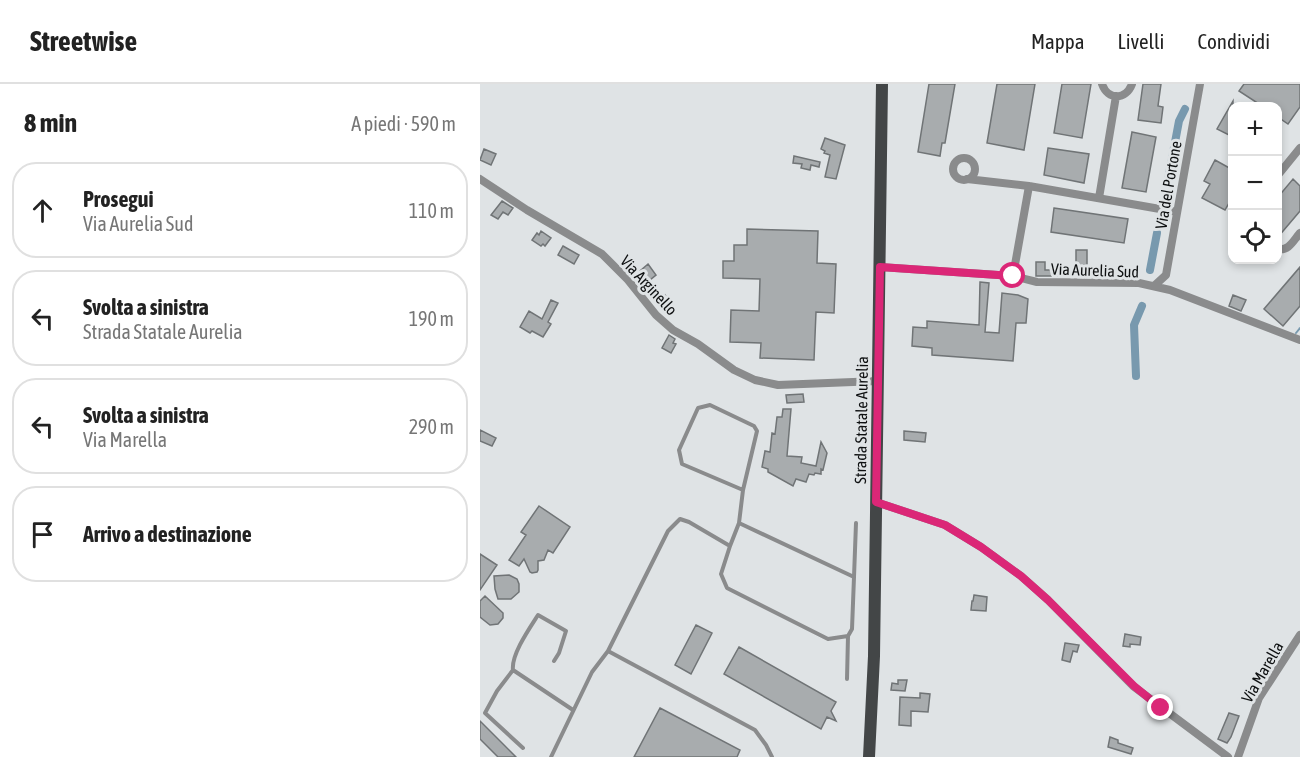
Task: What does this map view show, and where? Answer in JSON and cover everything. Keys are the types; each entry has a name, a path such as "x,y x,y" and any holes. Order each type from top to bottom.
{"main road":[{"name":"Strada Statale Aurelia","path":"869,757 874,656 882,84"}],"street":[{"path":"1102,84 1107,93 1116,96 1126,94 1132,84"},
{"name":"Via del Portone","path":"1154,286 1166,275 1200,84"},
{"path":"1099,198 1116,96"},
{"path":"1282,170 1300,148"},
{"name":"Via Arginello","path":"480,179 526,210 602,254 628,280 656,315 673,330 698,344 734,370 755,380 778,385 878,381"},
{"path":"967,179 1029,186 1177,212"},
{"path":"1013,276 1029,186"},
{"path":"1282,250 1287,248 1300,233"},
{"name":"Via Aurelia Sud","path":"880,267 1013,276 1037,282 1154,286 1300,340"},
{"path":"876,502 945,525 1021,576 1134,686 1228,757"},
{"name":"Via Marella","path":"1238,757 1259,698 1300,635"}],"lane":[{"path":"743,490 682,464 679,450 698,408 710,405 754,426 757,431 743,490 739,523 721,574 727,588 828,639 848,636"},
{"path":"551,757 592,672 608,651 669,531 680,519 730,546"},
{"path":"739,523 854,577"},
{"path":"847,679 848,636 852,629 856,523"},
{"path":"554,661 566,631 538,615 512,664 513,670 573,710"},
{"path":"608,651 754,730 766,744 772,757"},
{"path":"513,670 497,690 485,713 523,748"}],"building":[{"path":"929,84 955,84 945,143 942,143 940,156 918,152"},
{"path":"997,84 1035,84 1024,150 987,143"},
{"path":"1062,84 1091,84 1082,138 1054,133"},
{"path":"1143,84 1161,84 1158,106 1163,107 1161,123 1138,120"},
{"path":"1244,84 1300,84 1300,107 1288,124 1282,120 1282,102 1256,102 1239,91"},
{"path":"1228,110 1228,134 1217,129"},
{"path":"1132,132 1156,137 1146,192 1122,188"},
{"path":"825,138 845,145 836,179 825,177 830,155 821,149"},
{"path":"1048,148 1089,154 1084,183 1044,175"},
{"path":"484,149 496,154 491,165 480,160"},
{"path":"794,156 820,162 819,167 811,165 810,170 801,168 802,164 793,163"},
{"path":"1215,160 1228,167 1228,205 1225,210 1202,198 1210,184 1204,181"},
{"path":"1293,179 1300,186 1300,211 1282,232 1282,210 1282,192"},
{"path":"502,201 513,208 508,215 503,212 498,219 491,215"},
{"path":"1054,208 1128,219 1124,243 1051,232"},
{"path":"747,229 818,231 817,263 836,264 834,313 816,312 814,360 760,358 761,343 730,342 731,310 759,311 760,279 723,278 723,261 734,261 734,245 747,245"},
{"path":"541,231 551,238 545,246 532,240"},
{"path":"563,246 579,255 574,264 558,255"},
{"path":"1076,250 1087,250 1084,276 1036,276 1036,262 1045,262 1045,270 1076,270"},
{"path":"648,264 656,275 645,284 638,275"},
{"path":"1300,267 1300,306 1283,326 1264,309"},
{"path":"980,282 989,283 985,332 999,333 1002,293 1028,299 1026,323 1016,323 1013,361 932,355 932,348 912,346 913,327 927,328 927,321 979,325"},
{"path":"657,291 662,298 665,295 674,307 667,314 651,295"},
{"path":"1233,295 1246,300 1241,311 1229,306"},
{"path":"551,300 558,303 548,322 551,324 543,337 520,327 529,311 542,319"},
{"path":"669,335 675,339 673,343 676,344 671,353 662,348"},
{"path":"803,394 804,402 787,403 786,395"},
{"path":"783,409 791,409 787,456 802,457 801,463 816,466 821,442 827,453 821,474 809,474 806,482 796,479 793,486 762,467 765,451 770,452 777,417 782,417"},
{"path":"480,430 496,438 492,446 480,441"},
{"path":"904,431 926,433 925,442 904,440"},
{"path":"539,506 570,527 553,553 548,550 544,560 538,561 537,572 532,573 524,559 519,566 509,560 526,535 521,532"},
{"path":"480,554 497,565 480,590"},
{"path":"509,575 517,579 519,592 511,599 498,599 494,576"},
{"path":"974,595 987,597 986,611 971,610"},
{"path":"485,596 503,613 503,618 498,624 490,625 480,617 480,601"},
{"path":"696,625 712,633 691,674 675,665"},
{"path":"1125,634 1141,637 1140,645 1123,646"},
{"path":"1065,643 1079,645 1077,652 1073,651 1070,662 1062,660"},
{"path":"739,647 836,702 831,711 836,721 827,717 821,729 724,674"},
{"path":"898,680 907,680 905,691 891,690 892,683 898,684"},
{"path":"920,693 930,694 928,712 911,711 911,726 899,725 900,697 920,698"},
{"path":"660,708 740,750 737,757 634,757"},
{"path":"1229,713 1239,716 1227,743 1218,739"},
{"path":"480,721 516,757 498,757 480,739"},
{"path":"1110,737 1118,740 1118,743 1133,748 1131,754 1108,747"}],"waterway":[{"path":"1166,190 1179,121 1185,109"},
{"path":"1150,270 1157,233"},
{"path":"1136,376 1134,325 1142,306"},
{"path":"1296,333 1300,328"}],"route":[{"path":"1013,276 880,267 876,502 945,525 981,547 1021,576 1065,615 1134,686 1161,708"}]}
